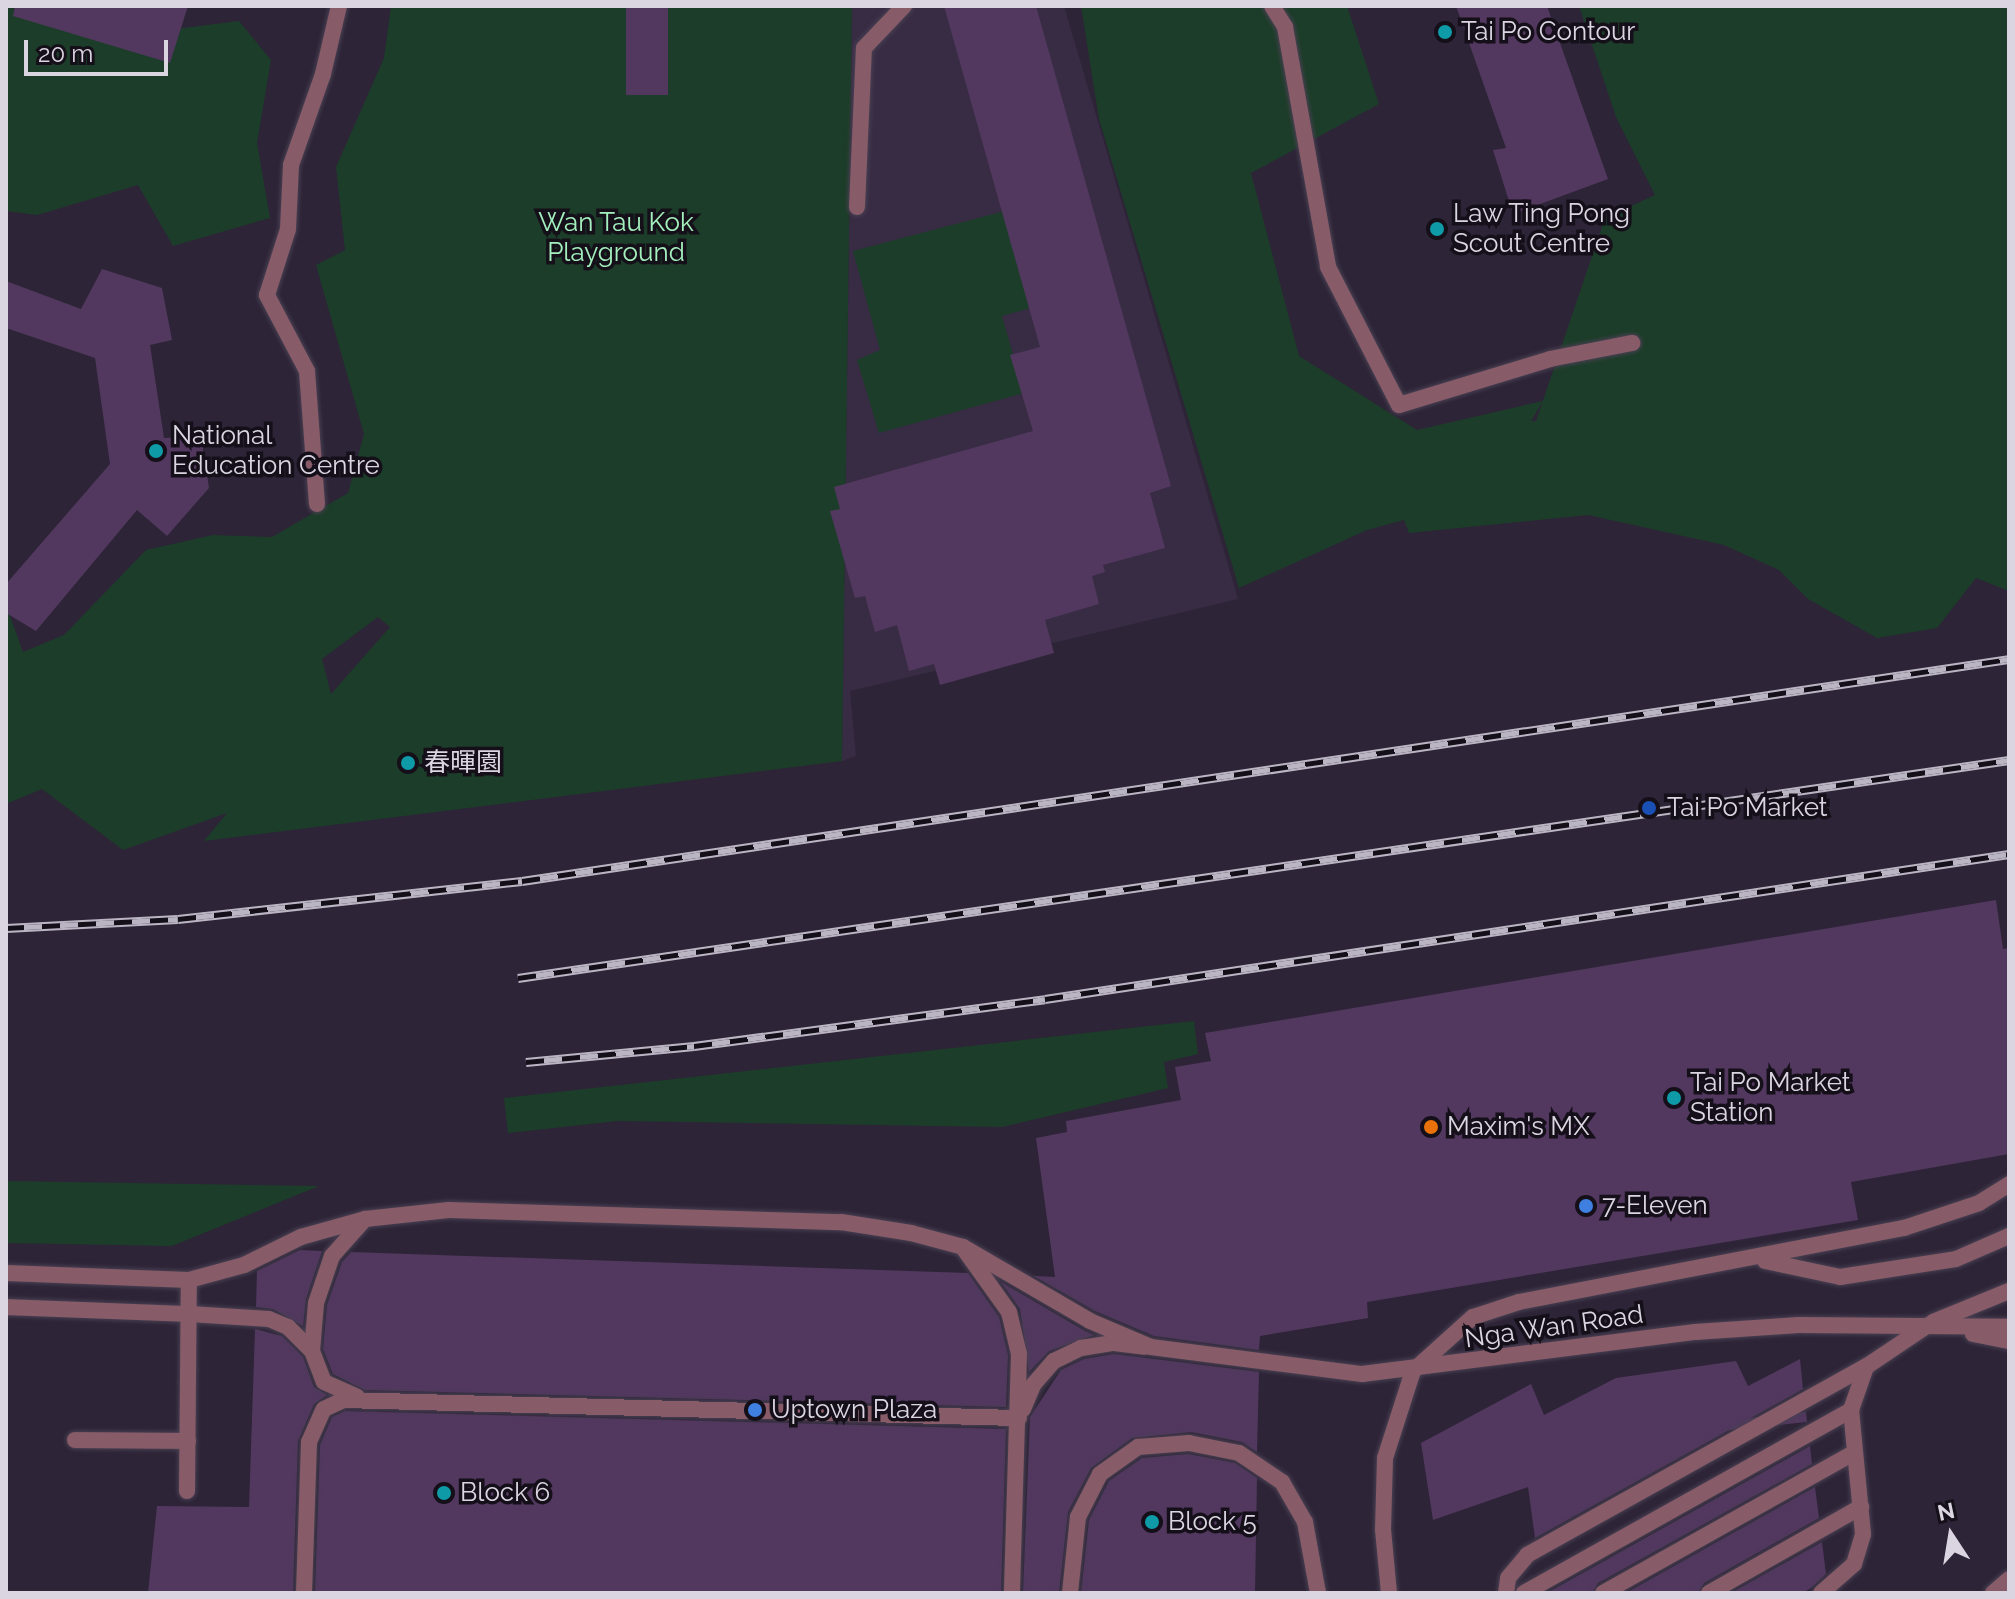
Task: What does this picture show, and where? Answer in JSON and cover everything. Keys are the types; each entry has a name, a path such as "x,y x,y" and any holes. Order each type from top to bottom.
{"street":[{"path":"317,504 307,371 267,295 288,229 291,165 339,6"},
{"path":"857,207 864,48 904,6"},
{"path":"1272,6 1285,27 1328,267 1399,405 1550,359 1632,343"},
{"path":"1389,1593 1383,1530 1385,1458 1413,1371 1473,1317 1519,1302 1760,1260 1904,1228 1979,1203 2009,1184"},
{"path":"6,1273 189,1280 244,1265 301,1237 365,1219 449,1210 841,1222 963,1247 1090,1321 1151,1347"},
{"path":"312,1351 316,1303 332,1256 365,1219"},
{"path":"1760,1260 1840,1277 1956,1259 2009,1236"},
{"path":"963,1247 1009,1312 1019,1354 1012,1593"},
{"path":"187,1491 189,1280"},
{"name":"Nga Wan Road","path":"1928,1325 2009,1291"},
{"path":"6,1307 269,1319 288,1327 312,1351 324,1382 362,1398"},
{"path":"1506,1593 1508,1578 1527,1555 1867,1366 1928,1325"},
{"name":"Nga Wan Road","path":"1151,1347 1362,1374 1413,1371 1695,1332 1928,1325 2009,1327"},
{"name":"Nga Wan Road","path":"1928,1325 2009,1341"},
{"path":"1019,1418 1033,1385 1054,1361 1092,1346 1151,1347"},
{"path":"1821,1593 1854,1564 1863,1534 1851,1410 1867,1366"},
{"path":"306,1588 314,1424 324,1409 362,1398 1019,1418"},
{"path":"1524,1593 1851,1410"},
{"path":"75,1440 188,1441"},
{"path":"1070,1593 1078,1517 1100,1474 1138,1447 1189,1443 1239,1453 1282,1482 1305,1522 1318,1593"},
{"path":"1603,1593 1854,1453"},
{"path":"1709,1593 1861,1507"},
{"path":"1993,1593 2009,1579"}],"shaded area":[{"path":"852,6 1064,6 1238,599 850,691 856,756 842,761"}],"green space":[{"name":"Wan Tau Kok Playground","path":"391,6 852,6 842,761 204,841 227,813 123,850 42,789 6,804 6,605 23,652 64,635 146,550 213,535 272,537 348,493 364,434 316,265 345,250 336,167 384,58","holes":["378,617 390,627 331,694 322,659"]},
{"path":"1081,6 1347,6 1379,104 1251,173 1299,356 1417,430 1543,401 1605,218 1655,195 1616,117 1579,6 2009,6 2009,591 1976,578 1937,628 1877,638 1808,599 1779,570 1724,545 1588,515 1409,533 1404,520 1367,530 1239,588 1099,119","holes":["1543,402 1536,421 1531,421"]},
{"path":"6,7 136,34 239,21 271,60 257,143 270,218 173,246 138,185 37,215 6,211"},
{"path":"1005,211 1031,308 1002,316 1024,393 879,433 857,360 880,350 853,251"},
{"path":"1194,1021 1198,1054 1164,1062 1168,1088 1002,1127 618,1121 508,1133 504,1098"},
{"path":"6,1181 319,1186 172,1246 6,1243"}],"building":[{"path":"15,6 188,6 170,63 13,16"},
{"path":"626,6 668,6 668,95 626,95"},
{"path":"944,6 1036,6 1171,486 1150,493 1165,548 1103,565 1105,572 1092,576 1099,604 1045,620 1054,653 940,685 934,664 909,671 897,625 875,632 865,596 855,598 830,511 840,509 834,487 1033,431 1010,355 1040,347"},
{"path":"1456,6 1547,6 1608,179 1513,214 1493,150 1506,148"},
{"name":"National Education Centre","path":"102,269 162,288 172,340 150,345 164,438 201,436 209,488 167,536 137,510 36,631 6,613 6,584 110,464 95,358 6,328 6,281 81,309"},
{"name":"Tai Po Market Station","path":"1996,900 2003,949 2009,948 2009,1154 1851,1182 1858,1220 1367,1302 1368,1318 1260,1336 1259,1350 1154,1336 1095,1311 1034,1276 1055,1277 1036,1138 1067,1132 1066,1121 1181,1100 1175,1067 1211,1061 1205,1033"},
{"path":"300,1250 322,1251 306,1299 303,1326 273,1309 256,1307 257,1271"},
{"path":"351,1252 968,1273 999,1317 1008,1355 1006,1407 365,1390 333,1374 323,1349 327,1305 342,1262"},
{"path":"1001,1282 1094,1335 1049,1351 1029,1372 1020,1309"},
{"path":"255,1329 282,1336 303,1357 314,1387 327,1395 314,1404 298,1441 293,1593 148,1593 157,1506 249,1507"},
{"path":"1114,1354 1259,1372 1257,1452 1242,1442 1191,1432 1132,1438 1091,1468 1068,1512 1059,1593 1023,1593 1030,1417 1061,1370 1084,1359"},
{"path":"1800,1359 1803,1389 1535,1538 1528,1487 1433,1520 1421,1443 1531,1384 1544,1415 1616,1378 1736,1361 1748,1386"},
{"path":"345,1411 1006,1429 1001,1593 315,1593 320,1445 332,1417"},
{"path":"1806,1412 1807,1422 1503,1454 1502,1444"},
{"path":"1810,1446 1812,1464 1598,1583 1592,1593 1547,1593"},
{"name":"Block 5","path":"1188,1454 1235,1463 1257,1478 1255,1593 1081,1593 1089,1520 1109,1481 1142,1458"},
{"path":"1815,1487 1819,1518 1704,1583 1698,1593 1626,1593"},
{"path":"1822,1542 1826,1574 1811,1588 1802,1593 1731,1593"}],"railway":[{"path":"6,928 178,919 522,881 2009,659"},
{"path":"518,978 2009,760"},
{"path":"526,1062 694,1046 1045,999 2009,854"}],"place":[{"name":"Tai Po Contour","path":"1445,32"},
{"name":"Law Ting Pong Scout Centre","path":"1437,229"},
{"name":"National Education Centre","path":"156,451"},
{"name":"春暉園","path":"408,763"},
{"name":"Tai Po Market","path":"1649,808"},
{"name":"Tai Po Market Station","path":"1674,1098"},
{"name":"Maxim's MX","path":"1431,1127"},
{"name":"7-Eleven","path":"1586,1206"},
{"name":"Uptown Plaza","path":"755,1410"},
{"name":"Block 6","path":"444,1493"},
{"name":"Block 5","path":"1152,1522"}]}
